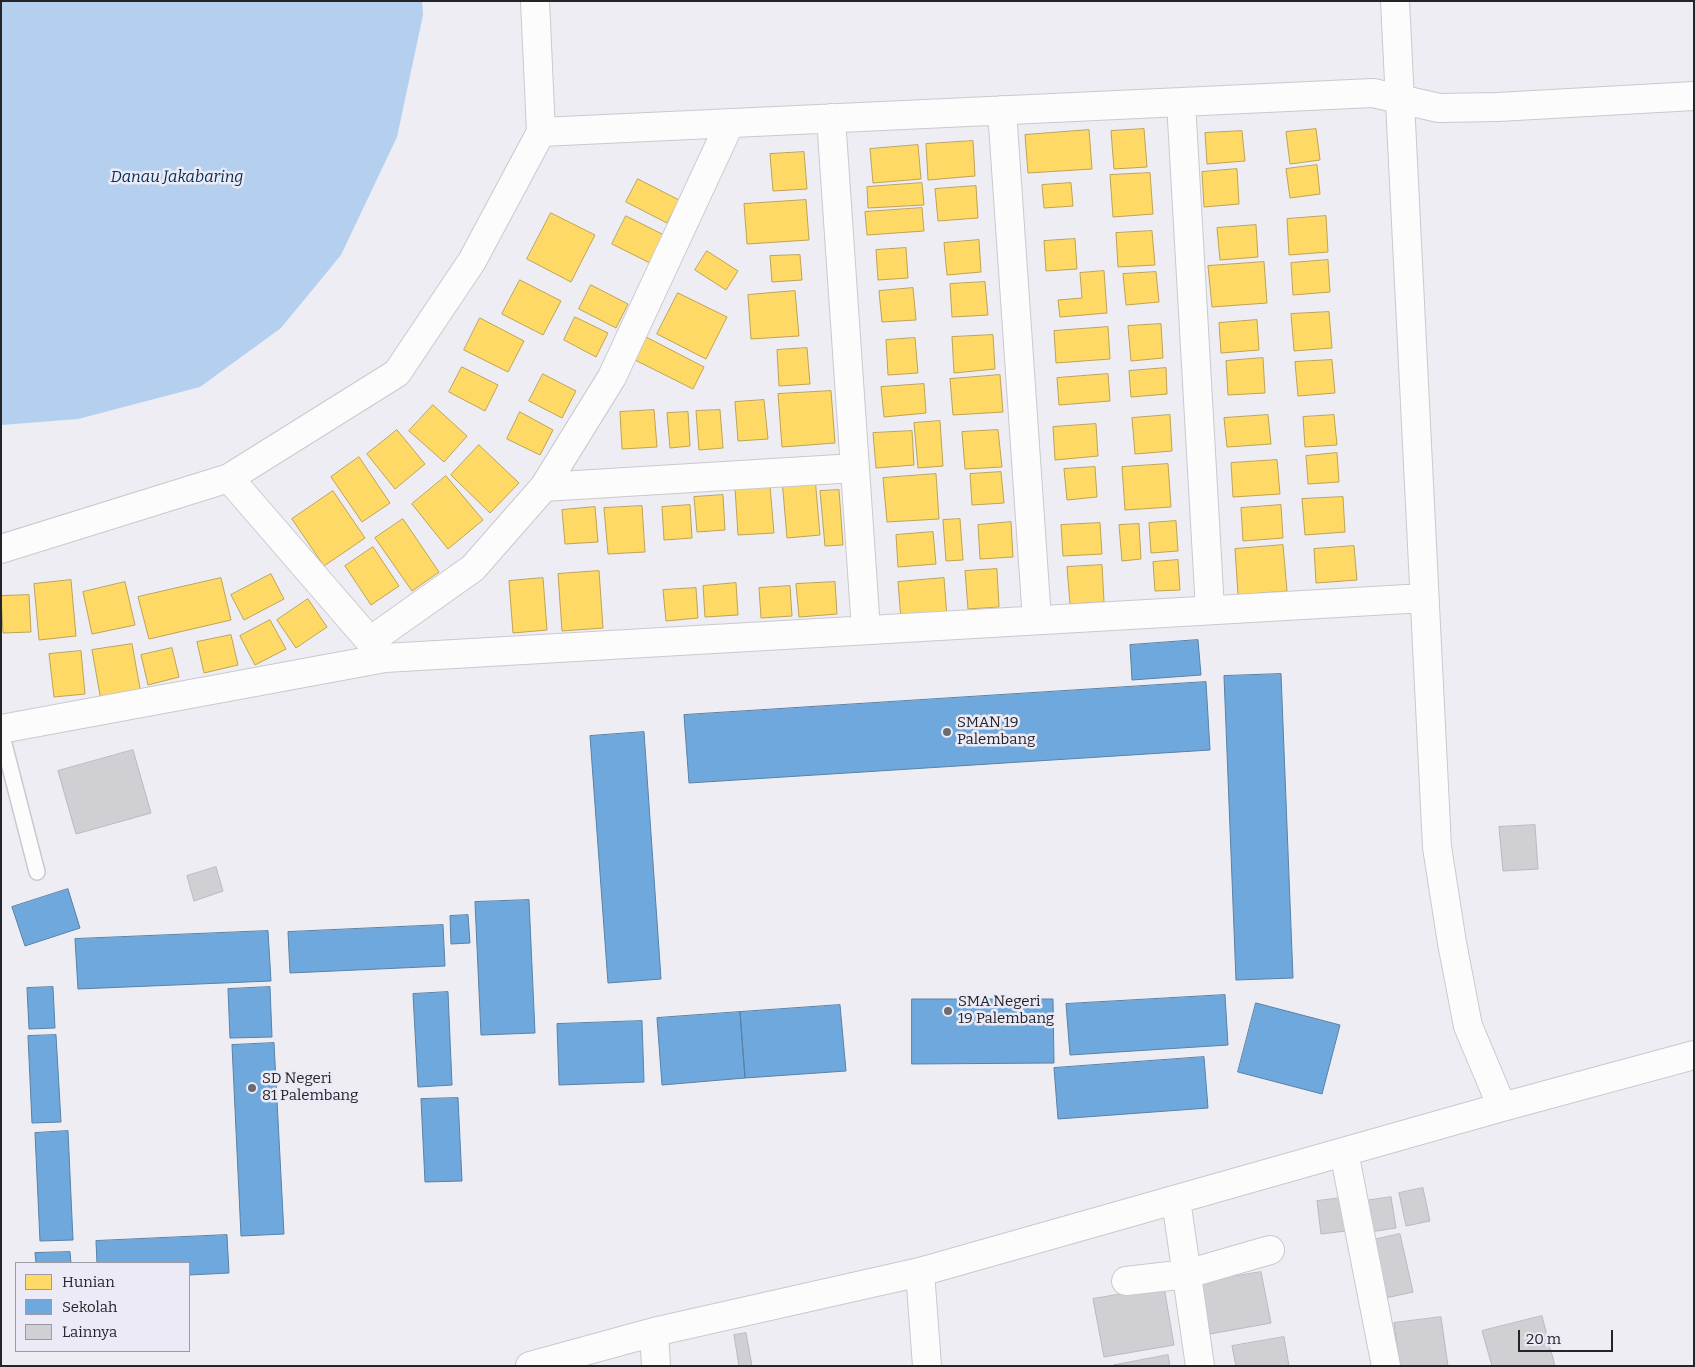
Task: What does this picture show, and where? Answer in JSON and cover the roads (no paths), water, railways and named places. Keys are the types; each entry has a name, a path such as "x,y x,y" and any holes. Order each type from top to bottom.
{"street":[{"path":"1,549 229,478 397,373 472,261 541,132 534,1"},
{"path":"1395,1 1437,847 1450,933 1468,1026 1502,1107"},
{"path":"541,132 1373,93 1440,108 1498,107 1694,96"},
{"path":"1181,102 1210,610"},
{"path":"1002,110 1037,620"},
{"path":"831,118 866,630"},
{"path":"378,650 473,568 544,487 612,377 730,123"},
{"path":"544,487 855,468"},
{"path":"229,478 378,650"},
{"path":"1,730 378,650 866,630 1424,598"},
{"path":"530,1366 654,1332 920,1272 1502,1107 1694,1055"},
{"path":"1344,1152 1386,1366"},
{"path":"1176,1200 1200,1366"},
{"path":"1126,1281 1187,1274 1270,1250"},
{"path":"920,1272 927,1366"},
{"path":"654,1332 656,1366"}],"lane":[{"path":"1,730 37,872"}],"water":[{"name":"Danau Jakabaring","path":"1,1 422,1 423,15 397,137 341,255 281,328 200,387 78,419 1,425"}],"place":[{"name":"SMAN 19 Palembang","path":"947,732"},
{"name":"SMA Negeri 19 Palembang","path":"948,1011"},
{"name":"SD Negeri 81 Palembang","path":"252,1088"}]}
